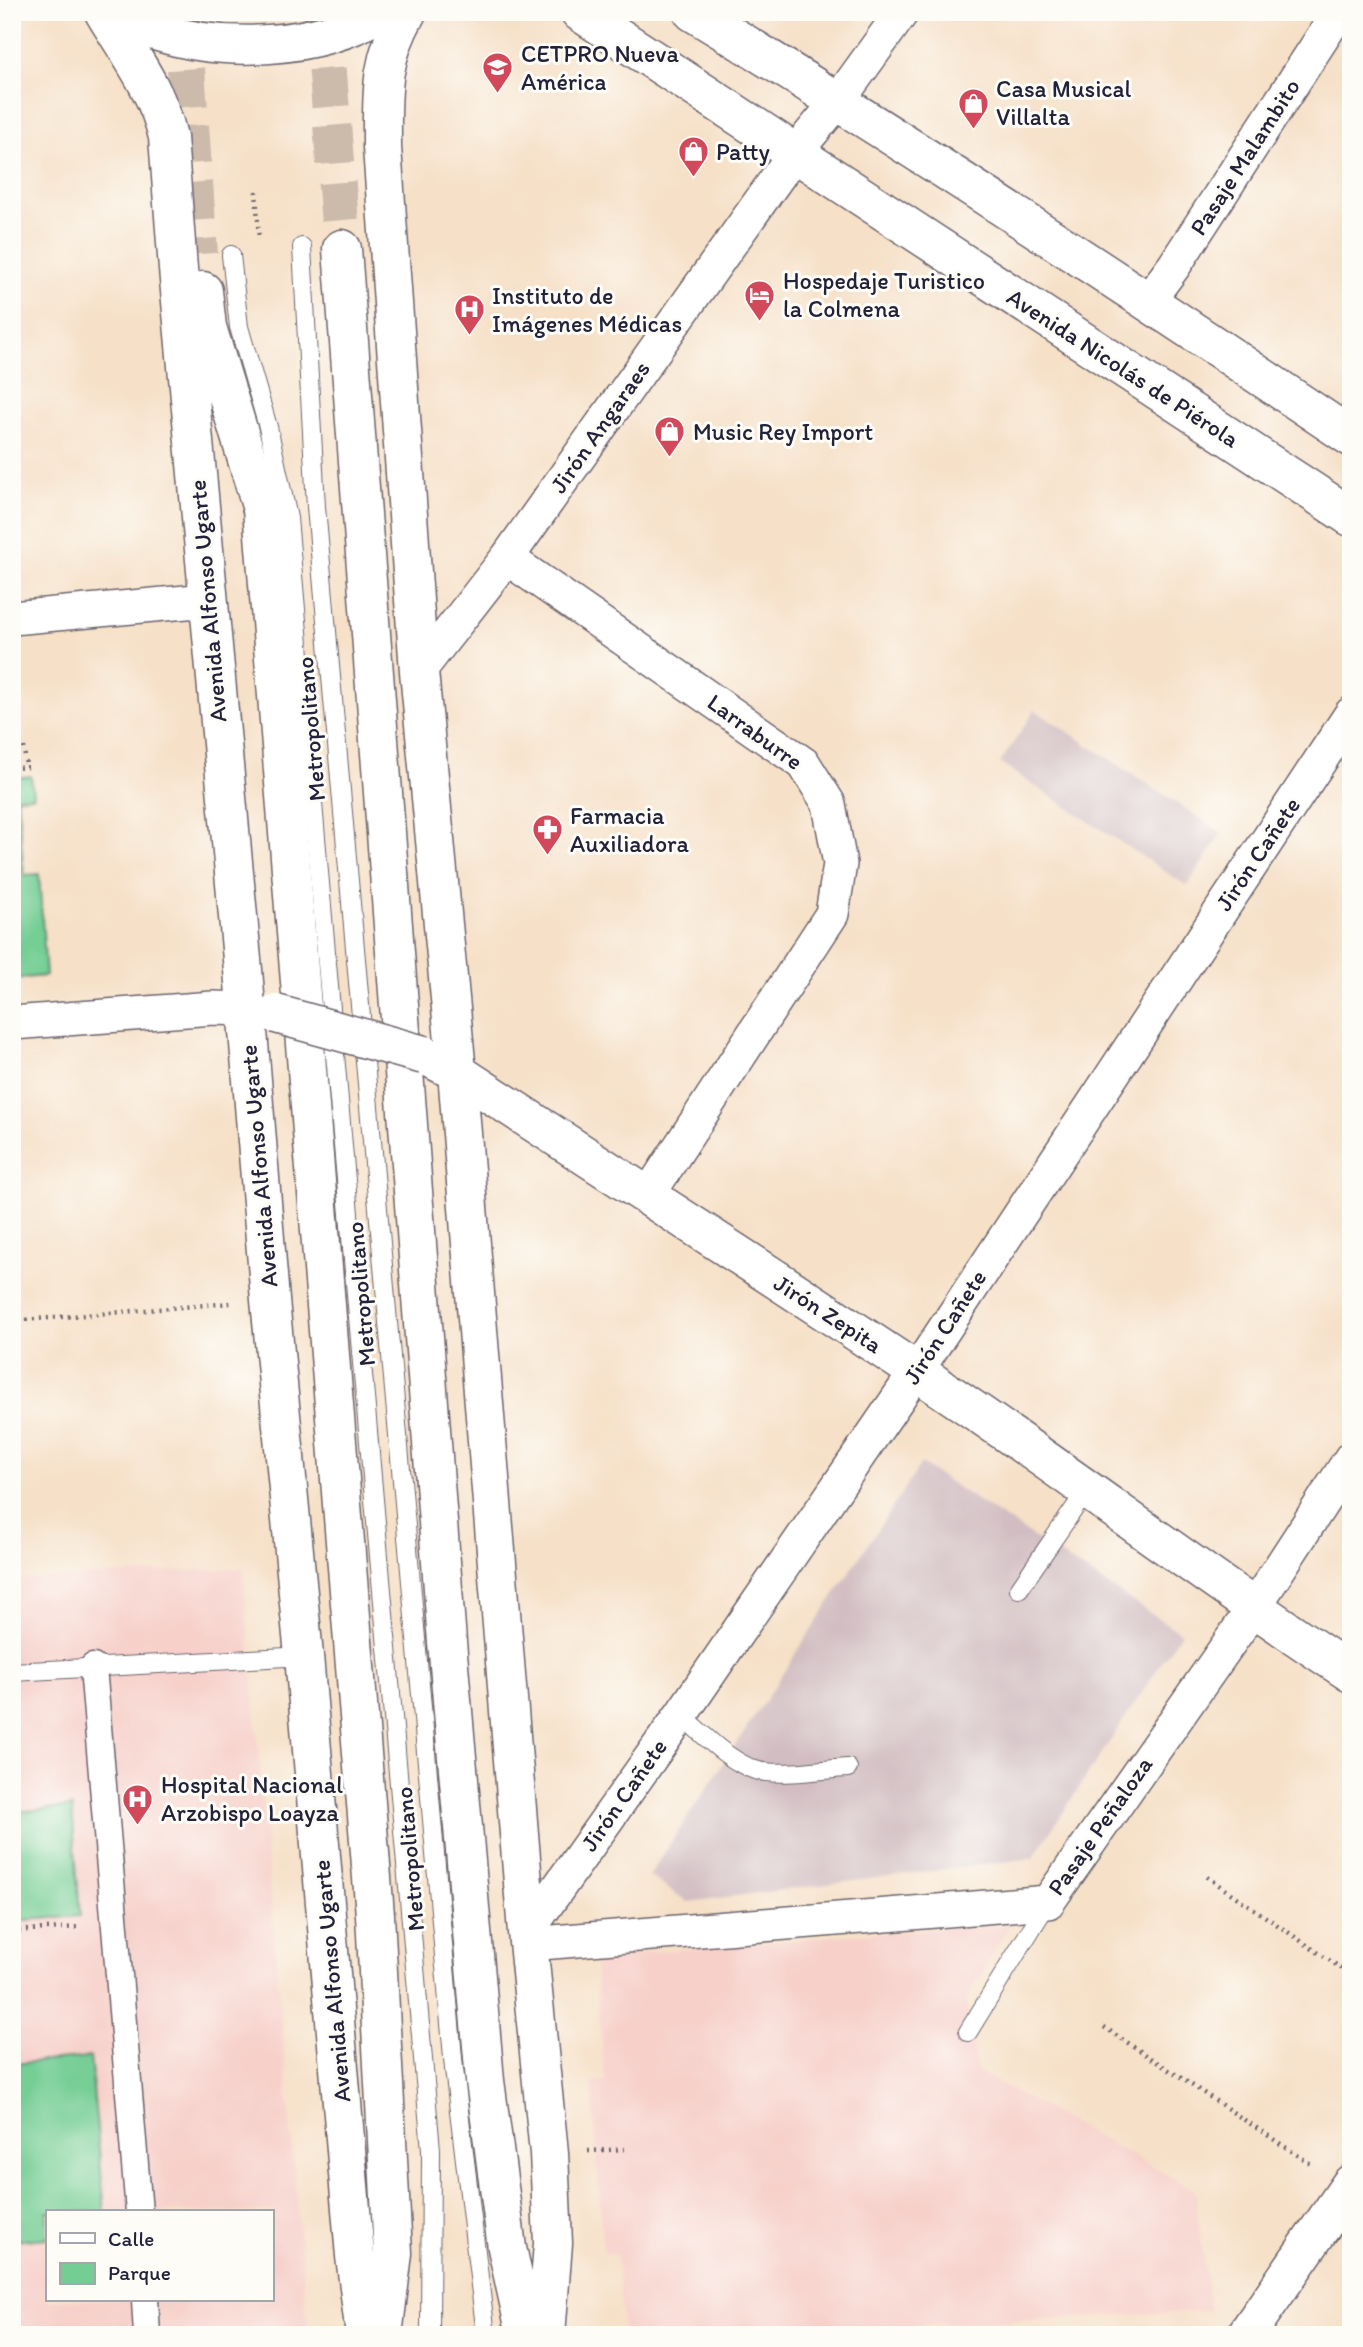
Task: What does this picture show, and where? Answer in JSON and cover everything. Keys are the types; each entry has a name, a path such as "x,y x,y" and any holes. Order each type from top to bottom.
{"main road":[{"name":"Avenida Alfonso Ugarte","path":"104,12 150,86 163,116 168,137 208,600 261,1012 270,1300 304,1657 355,2256 365,2335"},
{"path":"110,12 154,31 208,44 265,45 320,36 380,12"},
{"path":"407,12 387,56 383,75 382,129 419,671 441,1063 549,2153 552,2230 546,2335"},
{"name":"Avenida Nicolás de Piérola","path":"579,12 1351,517"},
{"path":"693,12 838,101 1148,301 1351,437"},
{"path":"342,250 447,1642 484,2067 507,2248 526,2335"},
{"name":"Avenida Alfonso Ugarte","path":"215,254 208,327 262,509 375,1915 393,2253 383,2335"},
{"name":"Jirón Zepita","path":"261,1012 441,1063 916,1372 1253,1609 1351,1673"},
{"path":"1246,2335 1349,2187"}],"street":[{"name":"Jirón Angaraes","path":"419,671 508,558 793,154 838,101 902,12"},
{"name":"Pasaje Malambito","path":"1148,301 1174,266 1339,12"},
{"name":"Larraburre","path":"508,558 804,764 830,804 840,864 832,914 647,1197"},
{"path":"12,618 208,600"},
{"name":"Jirón Cañete","path":"527,1938 916,1372 1351,714"},
{"path":"12,1023 213,1008 261,1012"},
{"name":"Pasaje Peñaloza","path":"527,1938 1048,1902 1253,1609 1351,1458"},
{"path":"93,1667 139,2210"},
{"path":"145,2302 147,2335"}],"lane":[{"name":"Metropolitano","path":"302,247 316,507 329,660 454,2069 486,2335"},
{"name":"Metropolitano","path":"215,254 268,427 288,518 431,2150 430,2335"},
{"path":"1020,1589 1087,1490"},
{"path":"12,1672 304,1657"},
{"path":"681,1715 729,1755 755,1770 769,1772 848,1768"},
{"path":"968,2032 1048,1902"}],"path":[{"path":"12,768 29,767 24,747"},
{"path":"12,1321 270,1300"},
{"path":"1208,1877 1351,1975"},
{"path":"12,1931 115,1924"},
{"path":"1104,2027 1349,2187"}],"shaded area":[{"path":"1035,710 1222,833 1187,886 1000,763"},
{"path":"921,1464 1181,1633 1033,1858 688,1902 649,1876"},
{"name":"Hospital Nacional Arzobispo Loayza","path":"243,1568 308,2335 12,2335 12,1580"},
{"path":"1009,1925 967,2000 977,2071 1195,2190 1210,2311 712,2335 624,2335 616,2255 603,2253 592,2082 605,2081 594,1957 896,1931"}],"green space":[{"path":"31,776 33,796 17,797 24,875 39,874 46,976 12,979 12,778"},
{"path":"72,1807 80,1916 12,1921 12,1812"},
{"path":"90,2057 105,2210 46,2210 46,2238 12,2241 12,2064"}],"tunnel":[{"path":"182,12 199,254"},
{"path":"323,12 342,249"}],"place":[{"name":"CETPRO Nueva América","path":"498,95"},
{"name":"Casa Musical Villalta","path":"973,130"},
{"name":"Patty","path":"693,179"},
{"name":"Hospedaje Turistico la Colmena","path":"760,322"},
{"name":"Instituto de Imágenes Médicas","path":"469,337"},
{"name":"Music Rey Import","path":"670,459"},
{"name":"Farmacia Auxiliadora","path":"547,857"},
{"name":"Hospital Nacional Arzobispo Loayza","path":"138,1826"}]}
